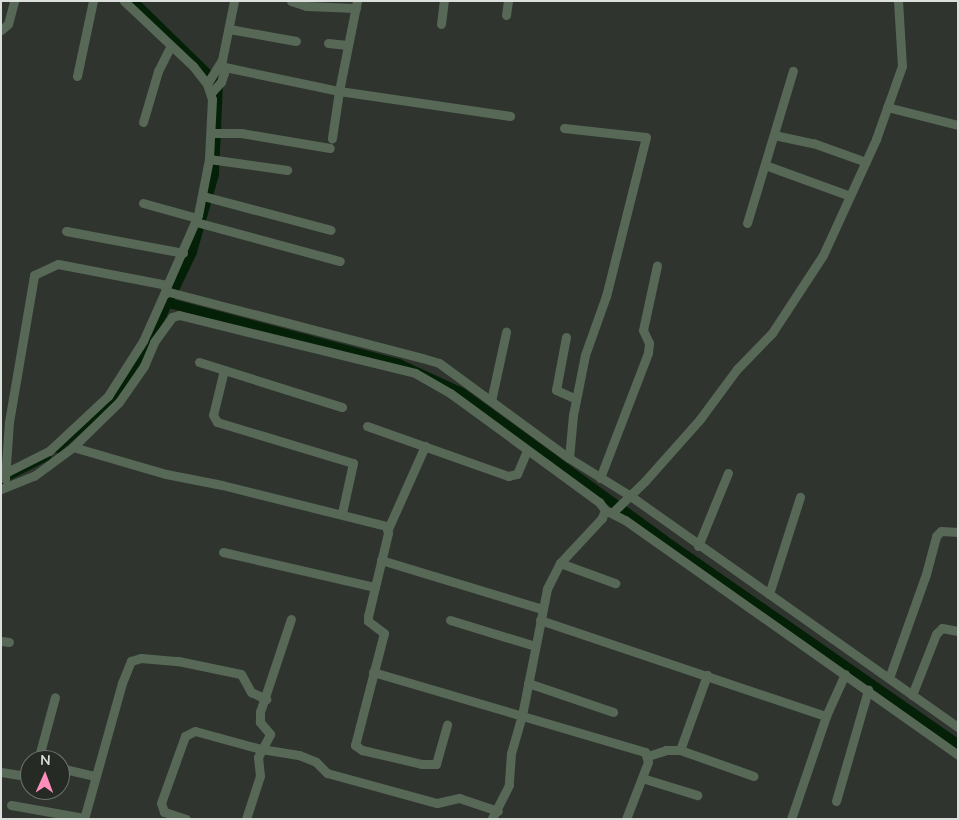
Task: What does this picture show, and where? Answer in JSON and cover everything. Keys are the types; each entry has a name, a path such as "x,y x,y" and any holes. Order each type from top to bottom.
{"street":[{"path":"1,30 8,24 14,1"},
{"path":"77,76 94,1"},
{"path":"4,481 49,451 108,396 143,341 170,291 183,253 199,222 207,197 214,160 216,133 208,82 124,1"},
{"path":"208,82 218,69 229,29 234,1"},
{"path":"291,1 306,6 356,4 347,45 332,138"},
{"path":"441,24 444,1"},
{"path":"506,15 508,1"},
{"path":"186,819 164,812 161,808 185,736 195,731 261,749 308,758 328,773 437,803 459,798 495,815 509,785 511,752 522,715 547,589 560,563 602,518 627,497 694,426 737,369 772,332 823,255 866,162 887,107 902,58 898,1"},
{"path":"229,29 296,41"},
{"path":"328,43 347,45"},
{"path":"143,122 158,72 171,46"},
{"path":"218,69 339,90 510,116"},
{"path":"211,93 221,82 224,73 218,69"},
{"path":"747,223 793,71"},
{"path":"887,107 958,124"},
{"path":"564,128 646,137 606,296 585,355 576,399 569,458"},
{"path":"216,133 330,148"},
{"path":"774,135 813,143 866,162"},
{"path":"214,160 287,170"},
{"path":"765,165 850,196"},
{"path":"207,197 331,230"},
{"path":"143,203 199,222 340,262"},
{"path":"66,230 183,253"},
{"path":"4,481 8,422 34,275 58,264 170,291 439,363 569,458 769,594 958,727"},
{"path":"600,478 648,353 649,343 643,330 658,265"},
{"path":"4,481 34,476 73,447 127,393 166,324 172,317 179,315 415,373 450,394 599,502 958,755"},
{"path":"491,401 506,332"},
{"path":"566,337 556,390 576,399"},
{"path":"199,362 342,407"},
{"path":"224,370 214,408 214,419 217,422 353,463 354,469 342,513"},
{"path":"367,426 513,476 520,469 527,450"},
{"path":"425,446 388,529 368,621 384,633 356,738 358,748 422,764 436,764 447,725"},
{"path":"73,447 166,474 342,513 382,524 388,529"},
{"path":"698,546 728,473"},
{"path":"769,594 800,496"},
{"path":"889,678 926,574 936,536 941,531 958,532"},
{"path":"223,552 375,587"},
{"path":"381,560 542,609"},
{"path":"560,563 615,583"},
{"path":"246,819 260,776 258,758 270,734 259,718 291,619"},
{"path":"450,620 535,646"},
{"path":"540,620 826,716"},
{"path":"912,695 936,634 942,628 958,631"},
{"path":"11,805 84,818 122,683 128,665 136,658 188,662 241,674 251,692 266,699"},
{"path":"373,672 639,749 648,756"},
{"path":"791,819 826,716 845,674"},
{"path":"680,750 707,675"},
{"path":"528,683 613,712"},
{"path":"836,801 868,690"},
{"path":"41,750 55,697"},
{"path":"648,756 666,750 680,750 754,776"},
{"path":"626,819 642,778 648,756"},
{"path":"70,770 95,776"},
{"path":"1,772 20,775"},
{"path":"642,778 697,795"}],"waterway":[{"path":"57,448 114,397 151,337 192,252 214,174 218,84 133,1"},
{"path":"169,303 399,364 462,393 664,540 958,744"},
{"path":"1,479 46,456"}]}
